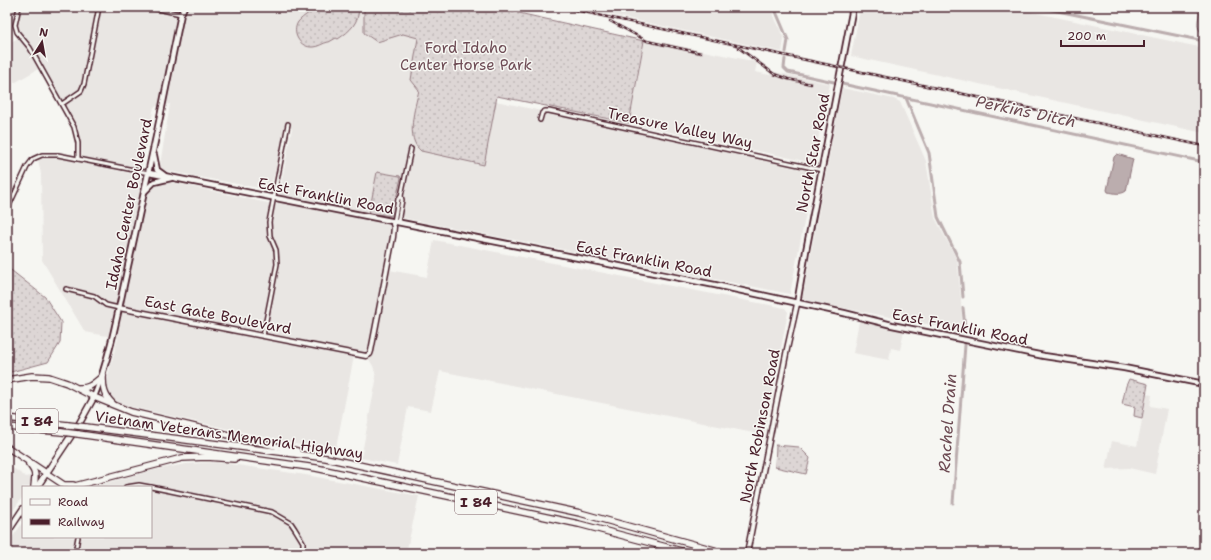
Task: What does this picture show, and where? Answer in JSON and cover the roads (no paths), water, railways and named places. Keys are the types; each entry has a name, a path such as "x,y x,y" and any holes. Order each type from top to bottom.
{"highway":[{"path":"7,380 32,376 49,377 76,387 118,408 173,423 326,458"},
{"path":"76,387 88,388 103,376"},
{"path":"103,376 105,394 108,400 118,408"},
{"name":"Vietnam Veterans Memorial Highway","path":"7,418 326,458 580,513 725,553"},
{"name":"Vietnam Veterans Memorial Highway","path":"7,427 78,434 316,468 579,524 689,553"},
{"path":"7,447 64,485 73,486 182,458 207,457 260,460"},
{"path":"24,459 34,469 36,486"}],"main road":[{"name":"Idaho Center Boulevard","path":"180,7 181,14"},
{"name":"Idaho Center Boulevard","path":"94,397 103,376 108,358 149,173 181,14 184,7"},
{"name":"North Star Road","path":"798,304 806,251 853,7"},
{"path":"153,152 157,170 165,176"},
{"name":"East Franklin Road","path":"149,173 273,197 395,224 716,285 844,313 892,326 1013,350 1124,368 1204,384"},
{"path":"145,191 154,182 172,178"},
{"path":"37,486 79,424 94,397"},
{"path":"7,533 22,512"}],"street":[{"path":"19,7 16,25 17,32 30,48 74,127 77,135 78,159"},
{"path":"62,104 81,91 84,84 99,7"},
{"path":"148,7 181,14"},
{"name":"Treasure Valley Way","path":"540,120 542,113 549,111 822,170"},
{"path":"263,336 277,264 276,250 270,236 269,226 273,197 288,124"},
{"path":"395,224 398,199 402,196 411,149"},
{"name":"East Franklin Road","path":"7,210 27,167 33,159 42,154 78,159 149,173"},
{"name":"East Gate Boulevard","path":"66,289 94,296 106,305 119,308 368,356 371,351 395,224"},
{"name":"North Robinson Road","path":"747,551 787,349 798,304"},
{"path":"132,486 145,486"},
{"path":"152,487 272,512 291,523 296,529 303,542 303,553"},
{"path":"75,553 78,538"}],"waterway":[{"name":"Perkins Ditch","path":"774,7 788,40 786,52"},
{"path":"1038,7 1204,41"},
{"path":"1204,7 1200,9 1198,23 1199,29 1204,34"},
{"name":"Perkins Ditch","path":"785,59 784,68 788,72 834,82"},
{"name":"Perkins Ditch","path":"842,84 1204,162"},
{"name":"Rachel Drain","path":"906,98 929,153 938,217 960,262 963,297"},
{"name":"Rachel Drain","path":"963,308 965,328"},
{"name":"Rachel Drain","path":"953,503 965,345"}],"railway":[{"path":"561,7 1204,146"},
{"path":"610,21 647,41 701,53"},
{"path":"739,48 774,74 811,84"}],"park label":[{"name":"Ford Idaho Center Horse Park","path":"466,56"}]}
